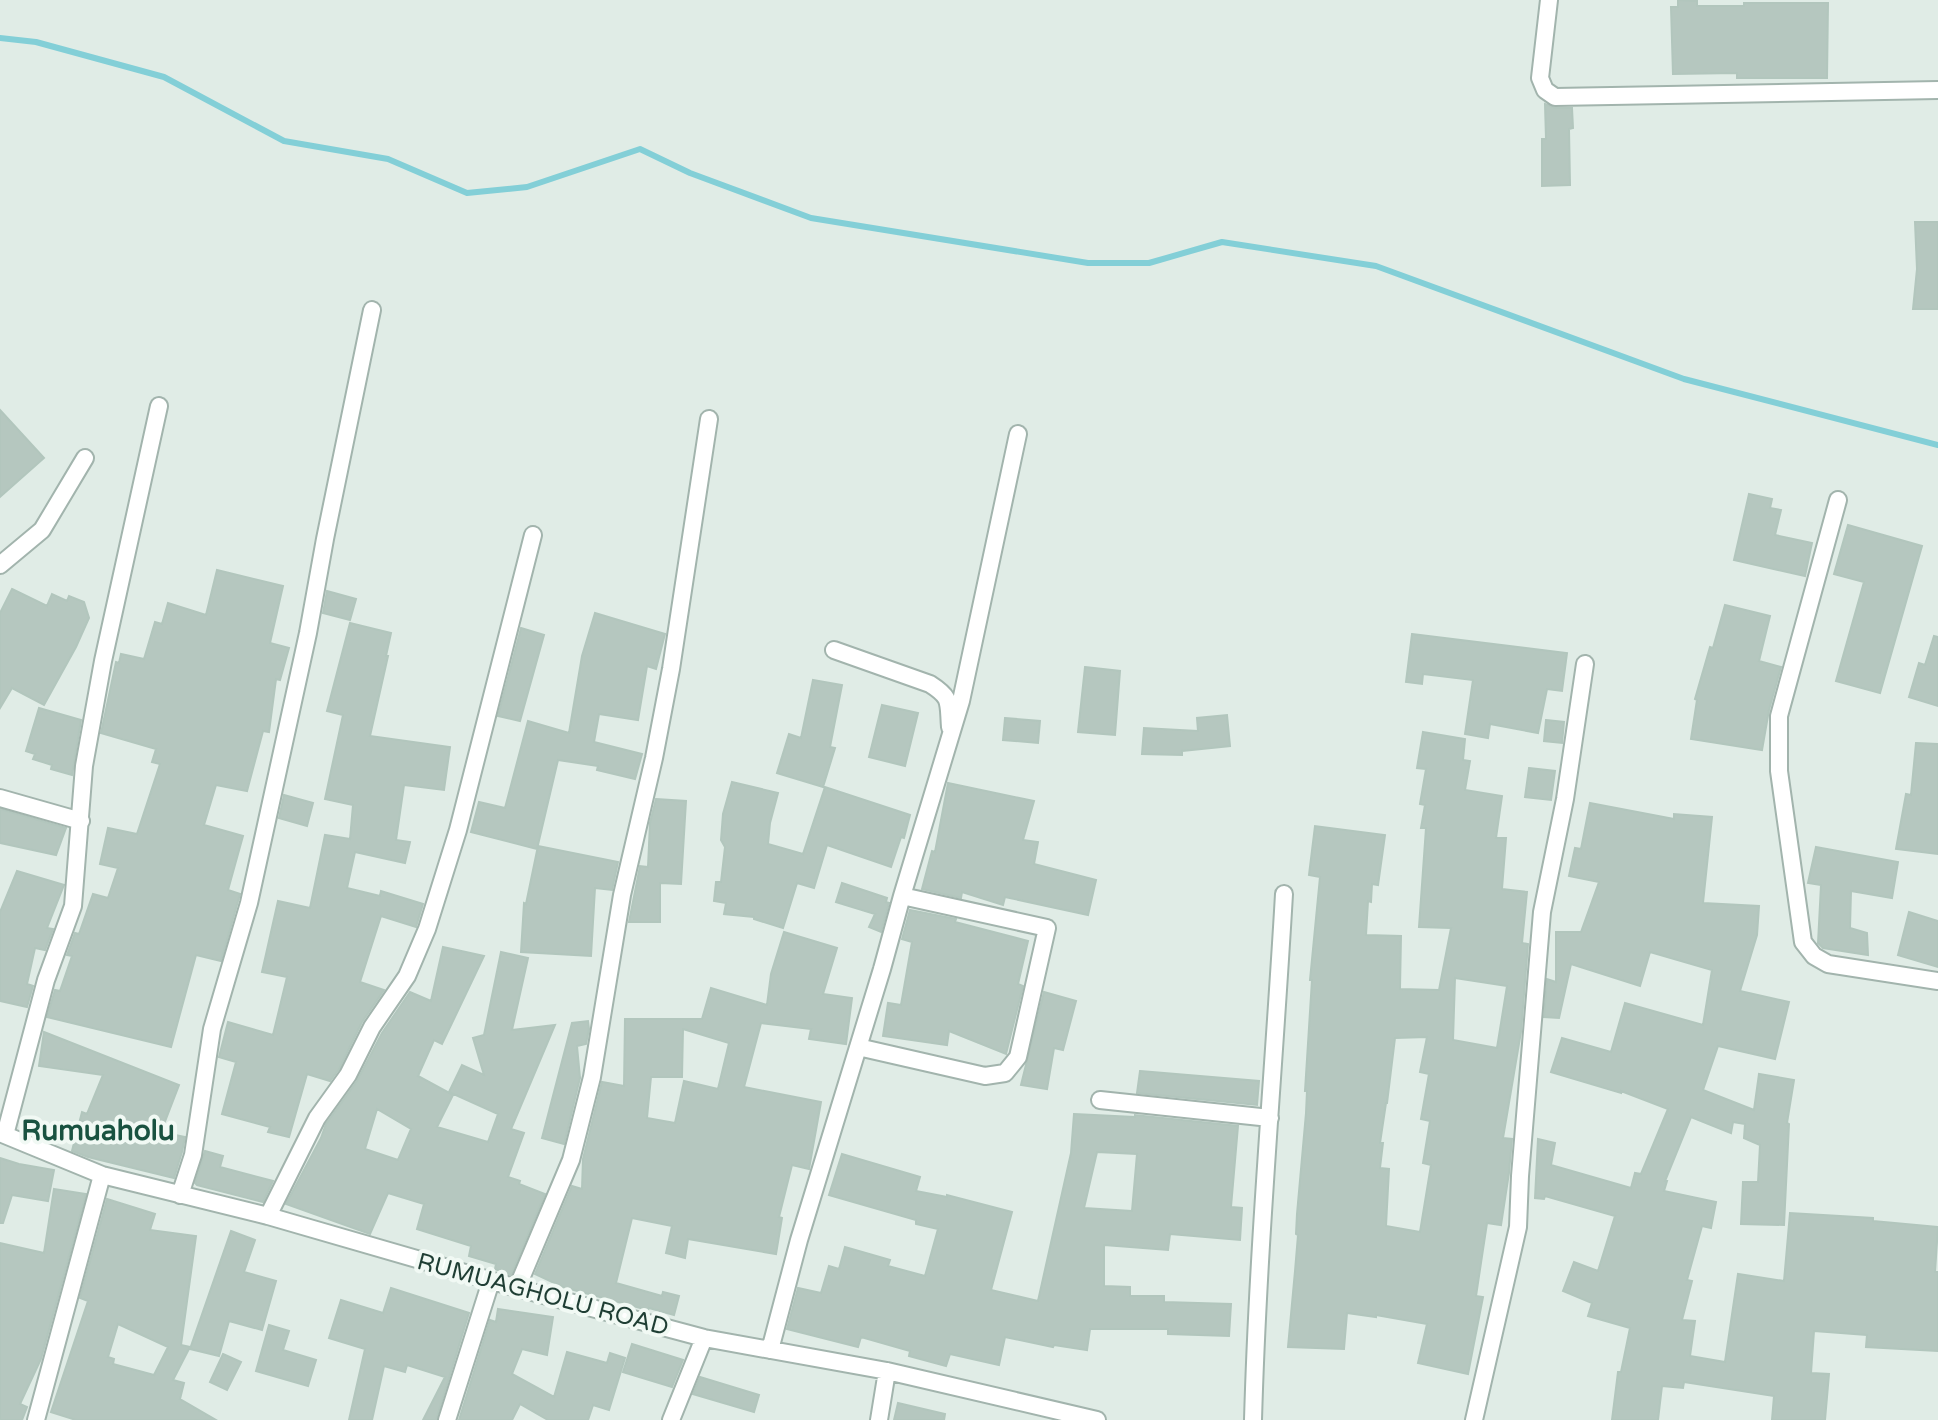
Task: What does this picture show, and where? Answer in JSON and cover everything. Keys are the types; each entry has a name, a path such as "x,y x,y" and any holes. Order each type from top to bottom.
{"street":[{"path":"1549,0 1540,78 1545,90 1555,97 1938,90"},
{"path":"180,1195 193,1155 212,1029 249,903 372,310"},
{"path":"2,1134 46,980 73,906 84,766 103,661 159,406"},
{"path":"517,1288 571,1160 592,1077 622,895 668,684 709,419"},
{"path":"770,1350 799,1240 961,701 1018,434"},
{"path":"0,565 42,530 85,458"},
{"path":"1838,500 1779,716 1779,771 1803,942 1814,956 1828,964 1938,981"},
{"path":"268,1216 317,1118 348,1075 372,1027 407,976 427,929 458,830 533,535"},
{"path":"834,650 930,684 943,692 947,699 950,736"},
{"path":"1474,1420 1518,1227 1542,912 1565,799 1585,664"},
{"path":"0,798 81,821"},
{"path":"1253,1420 1284,894"},
{"path":"858,1047 985,1076 1005,1073 1018,1057 1047,928 902,896"},
{"path":"1100,1100 1270,1118"},
{"name":"RUMUAGHOLU ROAD","path":"2,1134 102,1175 268,1216 491,1281 704,1338 887,1371 1097,1420"},
{"path":"36,1420 102,1175"},
{"path":"447,1420 491,1281"},
{"path":"671,1420 704,1338"},
{"path":"879,1420 887,1371"}],"building":[{"path":"1678,0 1697,1 1697,6 1828,3 1827,78 1737,78 1737,73 1673,74 1671,7 1678,7"},
{"path":"1545,104 1555,108 1572,108 1573,128 1569,129 1570,185 1542,186"},
{"path":"1915,222 1938,222 1938,309 1913,309 1917,269"},
{"path":"0,410 44,458 0,497"},
{"path":"1749,494 1772,499 1770,508 1781,510 1775,535 1812,543 1805,576 1734,560"},
{"path":"1848,525 1922,546 1880,693 1836,681 1864,582 1834,574"},
{"path":"217,570 283,586 270,643 289,648 280,680 276,679 269,732 263,731 247,791 216,785 204,825 243,836 228,890 240,894 221,961 196,955 171,1047 47,1017 55,990 60,991 72,956 67,955 75,933 79,934 93,894 108,898 118,868 100,864 108,828 137,834 160,764 152,762 156,749 101,733 116,662 119,663 121,654 144,659 155,622 162,624 168,603 206,615"},
{"path":"12,589 47,606 52,594 67,601 69,596 84,602 89,618 44,705 12,688 0,708 0,613"},
{"path":"327,591 356,599 350,620 323,613"},
{"path":"1725,605 1770,616 1759,661 1781,667 1762,750 1691,739 1695,699"},
{"path":"595,613 665,634 656,669 647,666 638,720 599,714 594,742 642,754 635,779 597,770 598,766 558,760 537,849 471,832 479,802 505,808 528,721 569,733 582,656"},
{"path":"350,623 391,633 370,736 450,747 444,790 404,785 396,840 410,842 405,863 355,852 347,888 380,896 381,891 423,904 416,927 381,916 360,982 384,990 362,1022 330,1081 307,1074 289,1137 268,1132 270,1127 222,1114 236,1062 219,1057 228,1022 273,1035 287,977 262,972 278,901 310,908 325,835 350,839 353,805 325,799 343,715 327,711"},
{"path":"521,628 544,635 520,721 498,716"},
{"path":"1412,634 1567,653 1562,691 1547,689 1538,733 1490,724 1488,738 1465,734 1473,680 1423,674 1422,684 1406,682"},
{"path":"1934,636 1938,637 1938,706 1909,697 1919,663 1925,665"},
{"path":"1085,667 1120,671 1115,735 1078,732"},
{"path":"813,680 842,685 830,747 835,748 823,787 777,773 789,734 801,738"},
{"path":"882,705 918,713 905,766 869,757"},
{"path":"39,708 81,720 72,775 51,769 52,765 33,759 35,754 26,751"},
{"path":"1227,715 1230,746 1182,751 1182,755 1142,754 1144,728 1198,731 1197,718"},
{"path":"1005,718 1040,721 1038,743 1003,740"},
{"path":"1546,720 1564,722 1562,743 1544,741"},
{"path":"1423,732 1465,739 1463,760 1470,761 1465,790 1502,796 1496,838 1506,838 1502,889 1527,892 1522,943 1528,944 1521,1032 1503,1138 1512,1139 1509,1173 1501,1225 1487,1223 1476,1296 1483,1297 1468,1374 1418,1363 1427,1324 1376,1315 1347,1313 1344,1349 1288,1347 1306,1113 1310,980 1320,877 1309,875 1315,826 1385,835 1378,885 1372,884 1371,902 1368,901 1366,935 1401,936 1400,989 1439,990 1451,928 1419,927 1426,828 1421,828 1425,805 1420,804 1426,769 1417,768","holes":["1455,978 1507,986 1497,1048 1453,1040","1427,1037 1420,1072 1429,1074 1421,1119 1430,1121 1423,1163 1431,1165 1420,1232 1386,1226 1389,1169 1380,1168 1383,1143 1380,1143 1395,1038"]},
{"path":"1916,743 1938,744 1938,854 1896,849 1906,794 1911,795"},
{"path":"1529,768 1555,771 1551,800 1525,797"},
{"path":"732,782 778,793 768,844 803,854 825,787 910,815 891,867 827,845 814,888 797,883 783,928 754,917 724,914 726,903 714,901 716,882 721,882 725,847 721,840 723,814"},
{"path":"948,783 1034,801 1023,840 1038,842 1034,864 1096,880 1088,915 1005,897 1003,905 962,892 961,898 922,889 932,851 935,852"},
{"path":"284,795 313,803 307,826 279,818"},
{"path":"656,799 686,801 681,884 660,883 660,922 629,922 640,866 648,867 650,823"},
{"path":"1590,803 1674,819 1674,814 1712,817 1703,903 1759,906 1757,935 1740,991 1789,1002 1775,1059 1718,1046 1703,1090 1754,1110 1759,1074 1794,1080 1787,1123 1784,1225 1741,1224 1743,1182 1758,1182 1760,1145 1744,1138 1745,1124 1733,1122 1731,1133 1691,1117 1665,1181 1664,1191 1716,1202 1711,1228 1702,1226 1687,1280 1692,1281 1682,1320 1695,1321 1690,1356 1725,1362 1738,1274 1784,1281 1790,1213 1873,1218 1873,1221 1938,1227 1935,1272 1938,1272 1938,1351 1866,1347 1867,1335 1814,1331 1811,1373 1829,1374 1825,1420 1772,1420 1774,1396 1684,1382 1683,1388 1662,1386 1658,1420 1612,1420 1618,1372 1621,1372 1630,1328 1588,1316 1592,1303 1563,1291 1574,1262 1598,1271 1615,1216 1545,1196 1544,1199 1535,1198 1538,1139 1555,1143 1551,1165 1631,1188 1635,1173 1641,1174 1668,1109 1621,1091 1551,1072 1562,1038 1611,1052 1625,1003 1703,1025 1712,970 1650,952 1640,986 1571,964 1559,1018 1544,1017 1547,979 1556,982 1556,932 1581,932 1599,882 1569,876 1575,848 1581,849"},
{"path":"0,809 66,828 56,855 0,843"},
{"path":"538,846 618,862 612,890 595,888 591,956 521,952 524,903"},
{"path":"1816,847 1898,862 1892,898 1851,891 1850,928 1867,933 1868,955 1823,948 1818,943 1821,885 1808,883"},
{"path":"17,871 64,885 47,928 53,929 45,950 35,948 27,984 33,986 27,1007 0,1001 0,912"},
{"path":"842,883 887,898 886,902 889,903 881,932 869,927 875,914 836,902"},
{"path":"910,910 956,919 955,922 1028,941 1018,984 1023,986 1006,1054 949,1031 947,1045 883,1036 888,1003 901,1005 912,942 902,939"},
{"path":"1909,912 1938,921 1938,967 1898,955"},
{"path":"784,932 837,948 823,994 852,998 846,1044 809,1039 811,1029 761,1023 744,1087 821,1102 809,1169 792,1165 779,1217 782,1218 776,1254 688,1239 685,1258 666,1253 672,1226 632,1218 616,1283 662,1296 663,1292 679,1296 674,1315 563,1287 535,1274 572,1186 582,1189 583,1159 602,1082 624,1086 625,1019 702,1019 711,988 767,1005 771,974","holes":["683,1029 729,1043 718,1089 684,1081 675,1123 647,1118 651,1077 682,1077"]},
{"path":"443,947 484,956 442,1044 434,1040 418,1076 453,1095 437,1127 488,1142 498,1114 449,1092 462,1065 484,1075 473,1038 484,1035 501,952 528,958 512,1030 555,1025 511,1129 524,1133 508,1177 545,1194 511,1275 495,1269 496,1264 469,1256 471,1246 417,1229 424,1204 388,1193 370,1234 286,1204 326,1124 357,1081 382,1033 410,992 431,1001","holes":["377,1109 411,1129 398,1160 365,1149"]},
{"path":"1044,992 1076,1001 1063,1050 1054,1048 1047,1089 1021,1085"},
{"path":"588,1021 586,1044 577,1046 580,1078 564,1144 542,1138 572,1023"},
{"path":"44,1032 179,1085 161,1132 185,1137 174,1178 72,1151 82,1112 87,1114 103,1075 39,1066"},
{"path":"1140,1071 1259,1081 1257,1105 1137,1093"},
{"path":"1074,1114 1135,1115 1238,1126 1231,1207 1242,1208 1240,1240 1170,1234 1168,1250 1104,1245 1104,1286 1130,1287 1130,1296 1164,1296 1164,1302 1231,1304 1229,1336 1168,1334 1168,1329 1090,1329 1087,1350 1005,1337 999,1365 950,1354 946,1366 909,1356 910,1351 861,1337 858,1347 787,1329 798,1288 821,1293 829,1266 839,1269 845,1247 890,1260 888,1266 925,1276 938,1229 829,1195 842,1154 920,1177 916,1191 947,1195 1012,1212 991,1290 1038,1301 1071,1153","holes":["1097,1152 1137,1154 1132,1211 1084,1208"]},
{"path":"205,1151 223,1156 220,1167 273,1181 263,1202 197,1185 195,1183"},
{"path":"0,1158 54,1170 48,1201 12,1195 3,1223 0,1223"},
{"path":"54,1189 86,1194 41,1359 20,1404 27,1407 22,1420 0,1420 0,1243 44,1253"},
{"path":"107,1199 155,1214 150,1230 196,1236 181,1345 190,1347 173,1380 184,1383 180,1399 216,1420 76,1420 51,1412 88,1301 80,1298","holes":["118,1324 168,1347 154,1375 113,1364 114,1359 108,1357"]},
{"path":"231,1231 255,1240 244,1272 276,1281 262,1330 229,1321 219,1356 190,1349"},
{"path":"391,1288 469,1313 436,1420 423,1420 445,1377 407,1365 405,1372 384,1366 372,1420 349,1420 365,1349 329,1338 341,1300 383,1313"},
{"path":"498,1309 553,1317 547,1355 522,1349 512,1374 554,1397 567,1352 607,1363 610,1353 625,1358 609,1410 593,1405 588,1420 548,1420 520,1404 512,1420 459,1420 490,1320 496,1322"},
{"path":"269,1325 289,1331 283,1350 316,1360 308,1386 256,1371"},
{"path":"632,1344 683,1360 672,1387 623,1372"},
{"path":"223,1354 241,1362 227,1390 210,1382"},
{"path":"700,1377 759,1395 754,1412 693,1394"},
{"path":"898,1403 945,1414 944,1420 894,1420"}],"waterway":[{"path":"0,38 36,42 164,77 284,141 388,159 467,193 527,187 640,149 690,173 811,218 1088,263 1149,263 1222,242 1376,266 1684,379 1938,445"}],"district":[{"name":"Rumuaholu","path":"98,1130"}]}
